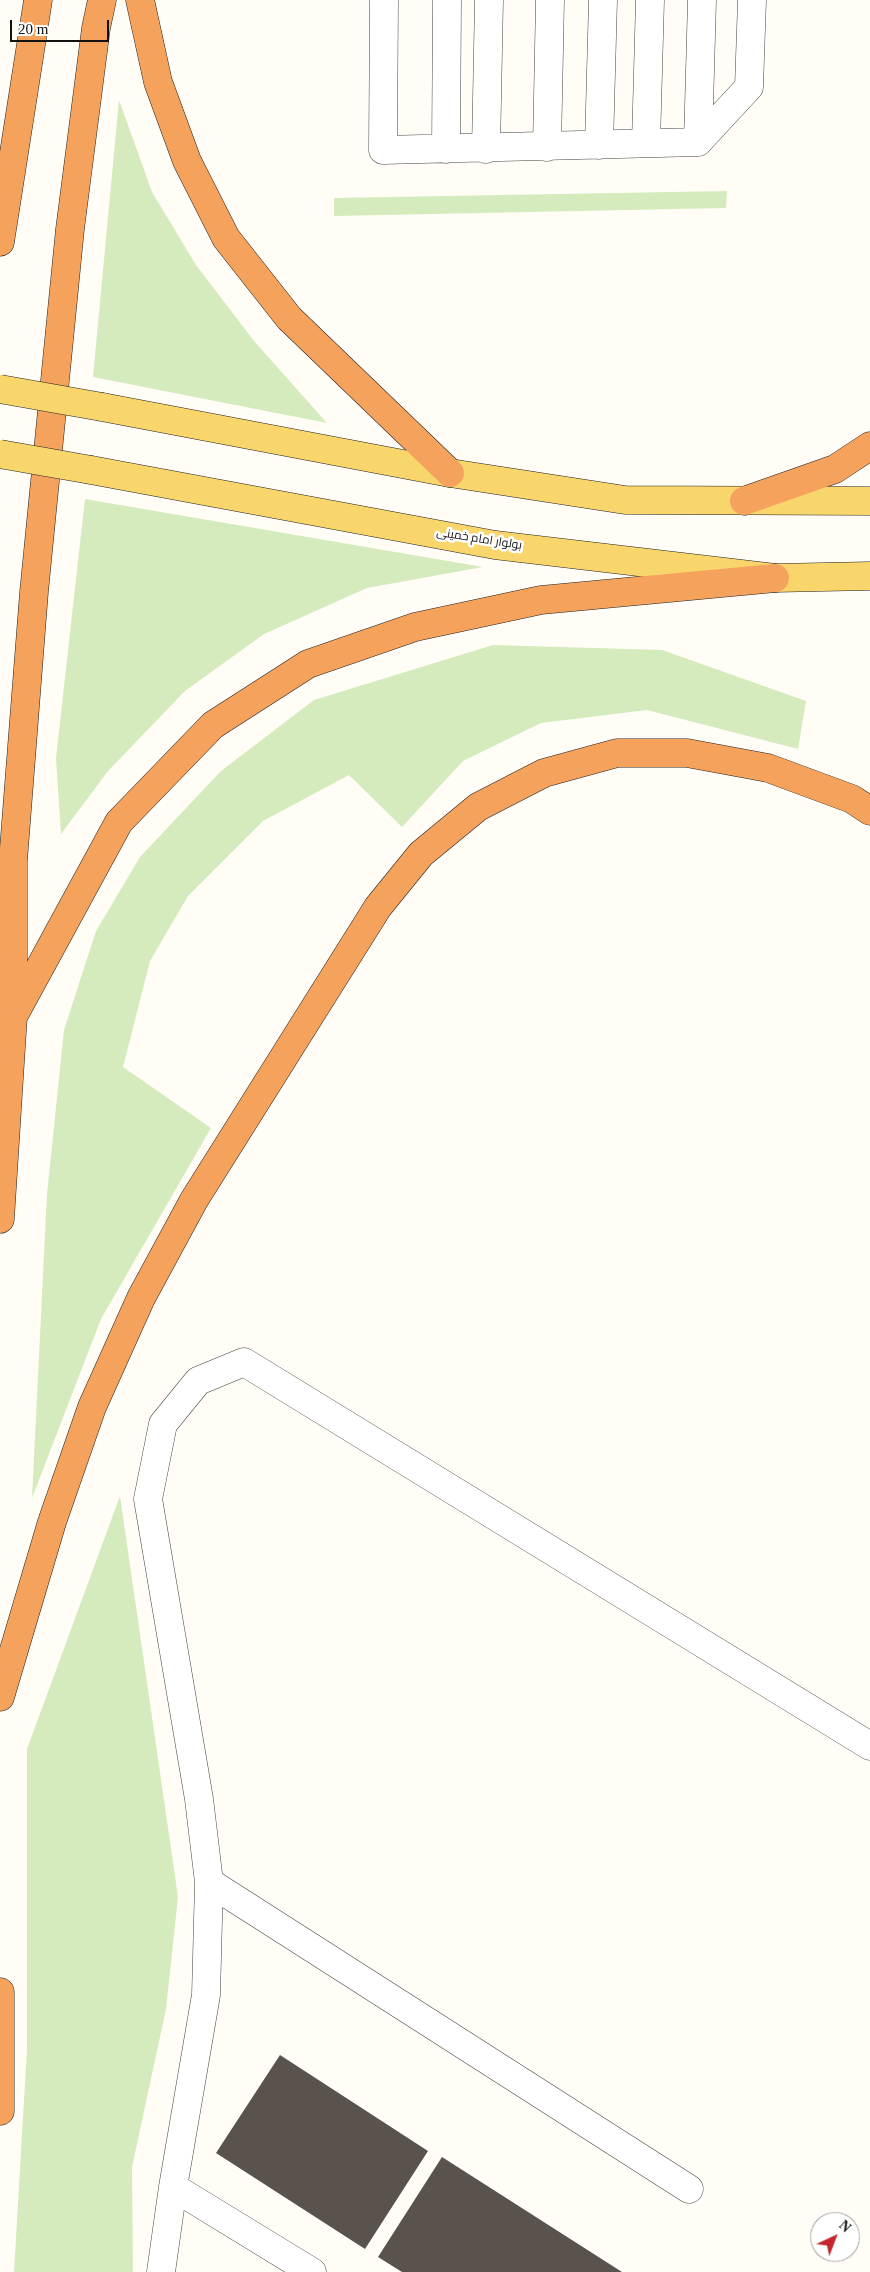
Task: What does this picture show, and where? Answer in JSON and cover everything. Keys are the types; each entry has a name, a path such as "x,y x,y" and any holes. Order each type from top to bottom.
{"highway":[{"path":"0,242 38,0"},
{"path":"0,1219 13,1016 13,861 34,592 70,229 96,28 102,0"},
{"path":"140,0 158,82 187,162 226,238 289,318 450,473"},
{"path":"744,501 835,469 870,446"},
{"path":"13,1016 119,822 213,726 308,664 415,627 541,600 775,578"},
{"path":"0,1696 52,1522 92,1407 141,1298 194,1200 378,907 421,854 478,806 544,773 617,754 687,753 768,768 852,799 870,811"},
{"path":"0,1992 0,2111"}],"main road":[{"path":"0,389 450,473 625,500 870,502"},
{"name":"بولوار امام خمینی","path":"0,454 495,545 775,578 870,576"}],"street":[{"path":"384,0 383,150 486,149 698,142 749,87 752,0"},
{"path":"446,149 447,0"},
{"path":"486,149 490,0"},
{"path":"547,147 550,0"},
{"path":"599,145 603,0"},
{"path":"646,143 650,0"},
{"path":"698,142 702,0"},
{"path":"161,2272 173,2187 206,1995 209,1882 199,1800 148,1499 163,1424 198,1381 244,1362 870,1746"},
{"path":"209,1882 689,2189"},
{"path":"173,2187 312,2272"}],"green space":[{"path":"119,100 152,192 196,265 254,341 327,423 93,377"},
{"path":"727,191 726,208 334,216 334,198"},
{"path":"85,499 483,567 367,588 264,634 185,691 108,771 61,834 56,758"},
{"path":"493,645 662,650 806,701 798,749 647,710 541,723 463,761 402,827 349,775 263,821 188,896 150,961 123,1067 211,1128 101,1319 32,1498 47,1194 64,1030 96,931 140,857 221,771 314,700"},
{"path":"120,1496 178,1897 166,2009 132,2167 133,2272 14,2272 27,2049 27,1749"}],"building":[{"path":"280,2055 428,2151 365,2249 216,2153"},
{"path":"442,2157 622,2272 402,2272 378,2257"}]}
